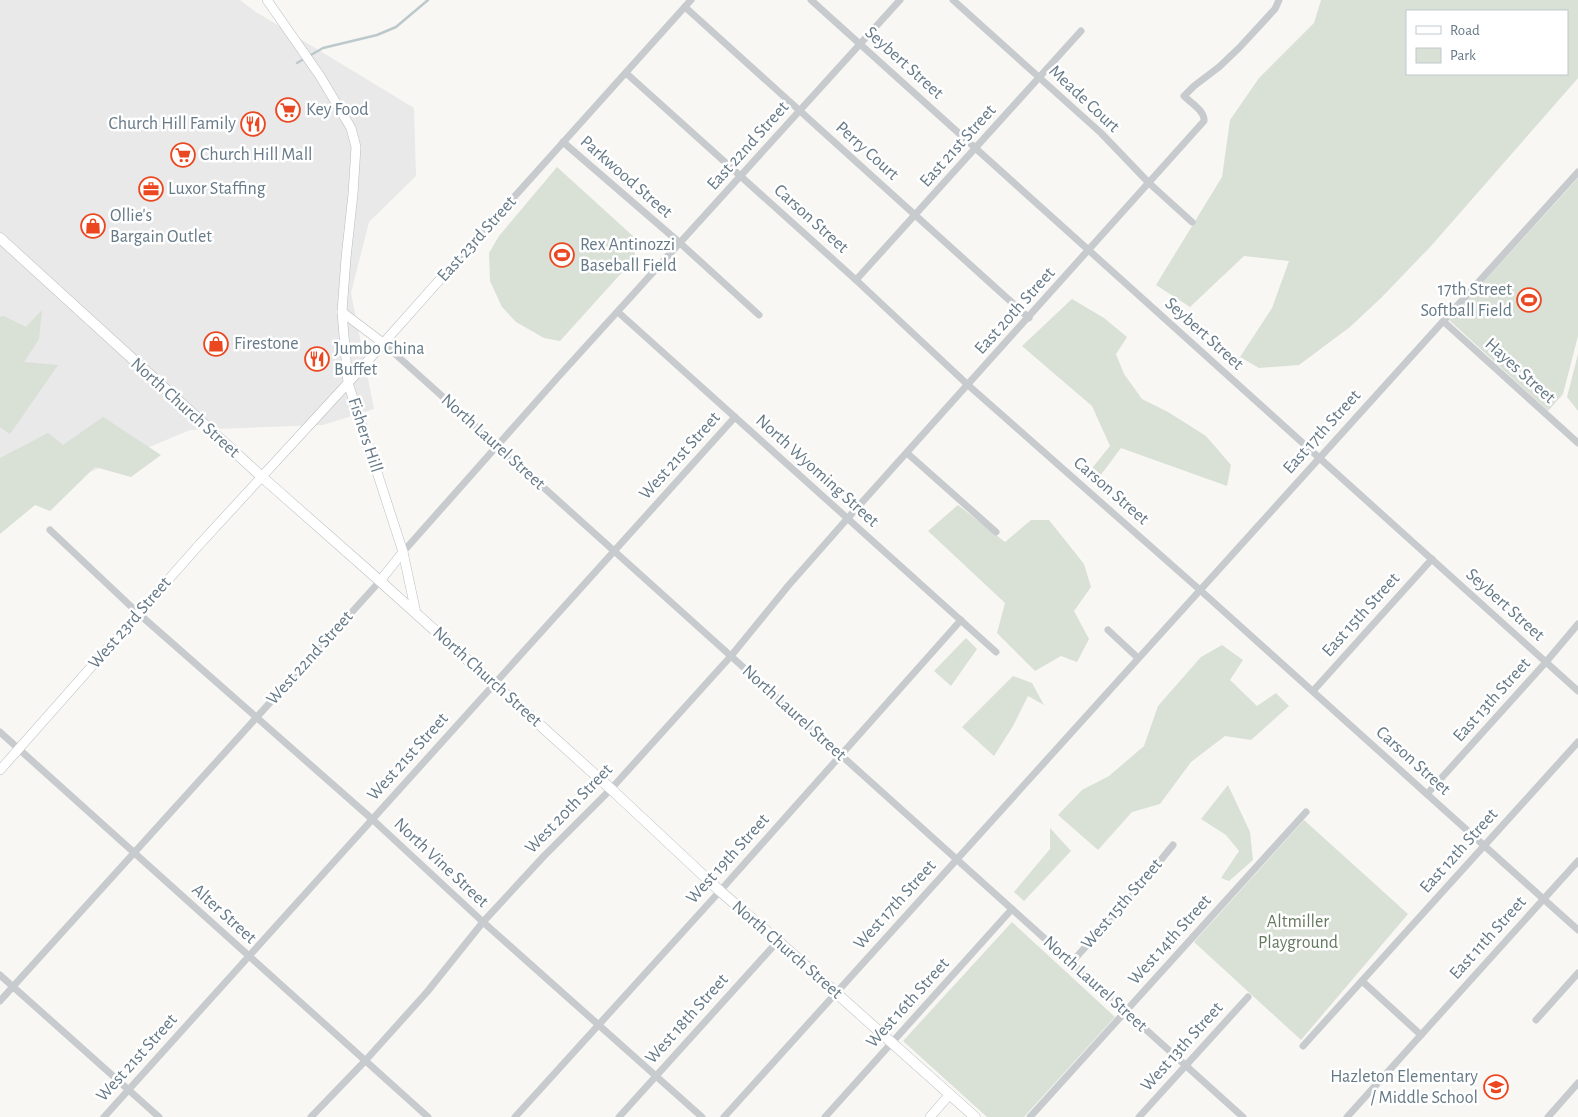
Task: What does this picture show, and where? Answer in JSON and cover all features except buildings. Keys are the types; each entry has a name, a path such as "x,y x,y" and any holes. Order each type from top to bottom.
{"main road":[{"name":"Fishers Hill","path":"267,0 320,76 351,128 356,148 354,194 342,312 348,384 403,552 416,613"},
{"name":"North Church Street","path":"0,238 262,477 416,613 720,891 975,1117"},
{"name":"East 23rd Street","path":"262,477 348,384 443,276"},
{"name":"North Laurel Street","path":"342,312 383,343"},
{"name":"West 23rd Street","path":"0,770 199,545 262,477"},
{"name":"West 22nd Street","path":"380,581 403,552"},
{"path":"930,1117 950,1094"}],"street":[{"name":"East 23rd Street","path":"443,276 691,0"},
{"name":"Seybert Street","path":"811,0 1578,691"},
{"name":"East 22nd Street","path":"618,312 900,0"},
{"name":"Meade Court","path":"953,0 1101,133 1149,183 1192,222"},
{"name":"East 20th Street","path":"847,519 1204,122 1205,118 1202,113 1184,96 1239,48 1275,10 1279,0"},
{"name":"Perry Court","path":"685,7 1029,318"},
{"name":"East 21st Street","path":"856,280 1082,31"},
{"name":"Carson Street","path":"626,73 856,280 968,385 1200,590 1578,930"},
{"name":"Parkwood Street","path":"563,142 759,315"},
{"name":"East 17th Street","path":"1089,713 1578,172"},
{"name":"North Wyoming Street","path":"618,312 996,652"},
{"name":"West 22nd Street","path":"403,552 618,312"},
{"name":"Hayes Street","path":"1443,321 1578,443"},
{"name":"North Laurel Street","path":"383,343 1241,1116"},
{"name":"West 21st Street","path":"104,1117 735,417"},
{"path":"907,453 996,532"},
{"name":"West 20th Street","path":"310,1117 365,1061 427,992 483,922 610,789 731,656 788,586 847,519"},
{"name":"North Vine Street","path":"50,530 139,614 372,820 483,922 702,1117"},
{"name":"East 15th Street","path":"1313,691 1432,559"},
{"name":"West 22nd Street","path":"0,1002 380,581"},
{"name":"West 19th Street","path":"515,1117 600,1025 961,620"},
{"name":"East 13th Street","path":"1427,794 1578,624"},
{"path":"1108,630 1138,658"},
{"name":"West 17th Street","path":"724,1117 1089,713"},
{"name":"Alter Street","path":"0,732 428,1117"},
{"name":"East 12th Street","path":"1303,1046 1578,742"},
{"name":"West 14th Street","path":"1030,1117 1306,812"},
{"name":"West 15th Street","path":"1071,962 1133,894 1173,845"},
{"name":"East 11th Street","path":"1347,1117 1578,861"},
{"name":"West 16th Street","path":"825,1117 1012,910"},
{"name":"West 18th Street","path":"619,1117 778,941"},
{"path":"1536,1020 1578,973"},
{"path":"0,975 158,1117"},
{"path":"1362,981 1421,1035"},
{"name":"West 13th Street","path":"1139,1117 1248,997"},
{"path":"1548,1117 1578,1083"}],"shaded area":[{"path":"0,0 240,0 256,12 414,108 416,176 369,222 351,293 374,409 323,425 190,430 47,490 0,462"}],"green space":[{"path":"1321,0 1578,0 1578,78 1431,246 1350,327 1299,365 1259,368 1240,357 1272,308 1289,261 1244,256 1190,307 1156,285 1222,177 1230,120 1259,78 1314,23"},
{"name":"Rex Antinozzi Baseball Field","path":"557,167 634,237 635,258 560,341 544,338 516,322 502,307 490,281 489,253 499,236"},
{"path":"1578,178 1578,336 1563,394 1548,411 1449,320"},
{"path":"1072,299 1104,318 1127,337 1116,354 1124,374 1142,399 1168,412 1206,436 1231,465 1227,486 1121,448 1097,480 1089,472 1110,446 1092,406 1022,346"},
{"path":"42,310 39,339 24,362 58,365 10,434 0,427 0,317 4,316 26,327"},
{"path":"1578,354 1578,411 1567,397"},
{"path":"103,417 161,455 131,477 95,467 50,511 35,505 0,534 0,458 48,433 63,445"},
{"path":"958,505 1005,542 1031,520 1049,520 1084,564 1091,587 1074,611 1089,639 1077,662 1061,656 1035,671 997,633 1005,603 928,531"},
{"path":"966,638 977,649 951,686 934,671"},
{"path":"1222,645 1243,660 1230,680 1257,706 1276,693 1289,706 1251,740 1225,736 1191,762 1160,804 1132,812 1098,850 1058,815 1082,790 1109,776 1144,746 1158,706 1201,657"},
{"path":"1013,676 1032,683 1044,705 1028,696 1013,726 994,756 962,727"},
{"path":"1228,785 1250,832 1253,860 1229,881 1221,878 1239,851 1226,835 1201,819"},
{"name":"Altmiller Playground","path":"1304,820 1408,914 1301,1040 1194,942"},
{"path":"1050,828 1071,851 1024,901 1014,892 1050,849"},
{"path":"1012,922 1115,1017 1024,1117 987,1117 903,1041"}],"waterway":[{"path":"297,63 323,48 377,35 396,27 428,0"}],"place":[{"name":"Key Food","path":"288,110"},
{"name":"Church Hill Family","path":"253,124"},
{"name":"Church Hill Mall","path":"183,155"},
{"name":"Luxor Staffing","path":"151,189"},
{"name":"Ollie's Bargain Outlet","path":"93,226"},
{"name":"Rex Antinozzi Baseball Field","path":"562,255"},
{"name":"17th Street Softball Field","path":"1529,300"},
{"name":"Firestone","path":"216,344"},
{"name":"Jumbo China Buffet","path":"317,359"},
{"name":"Hazleton Elementary / Middle School","path":"1496,1087"}]}
